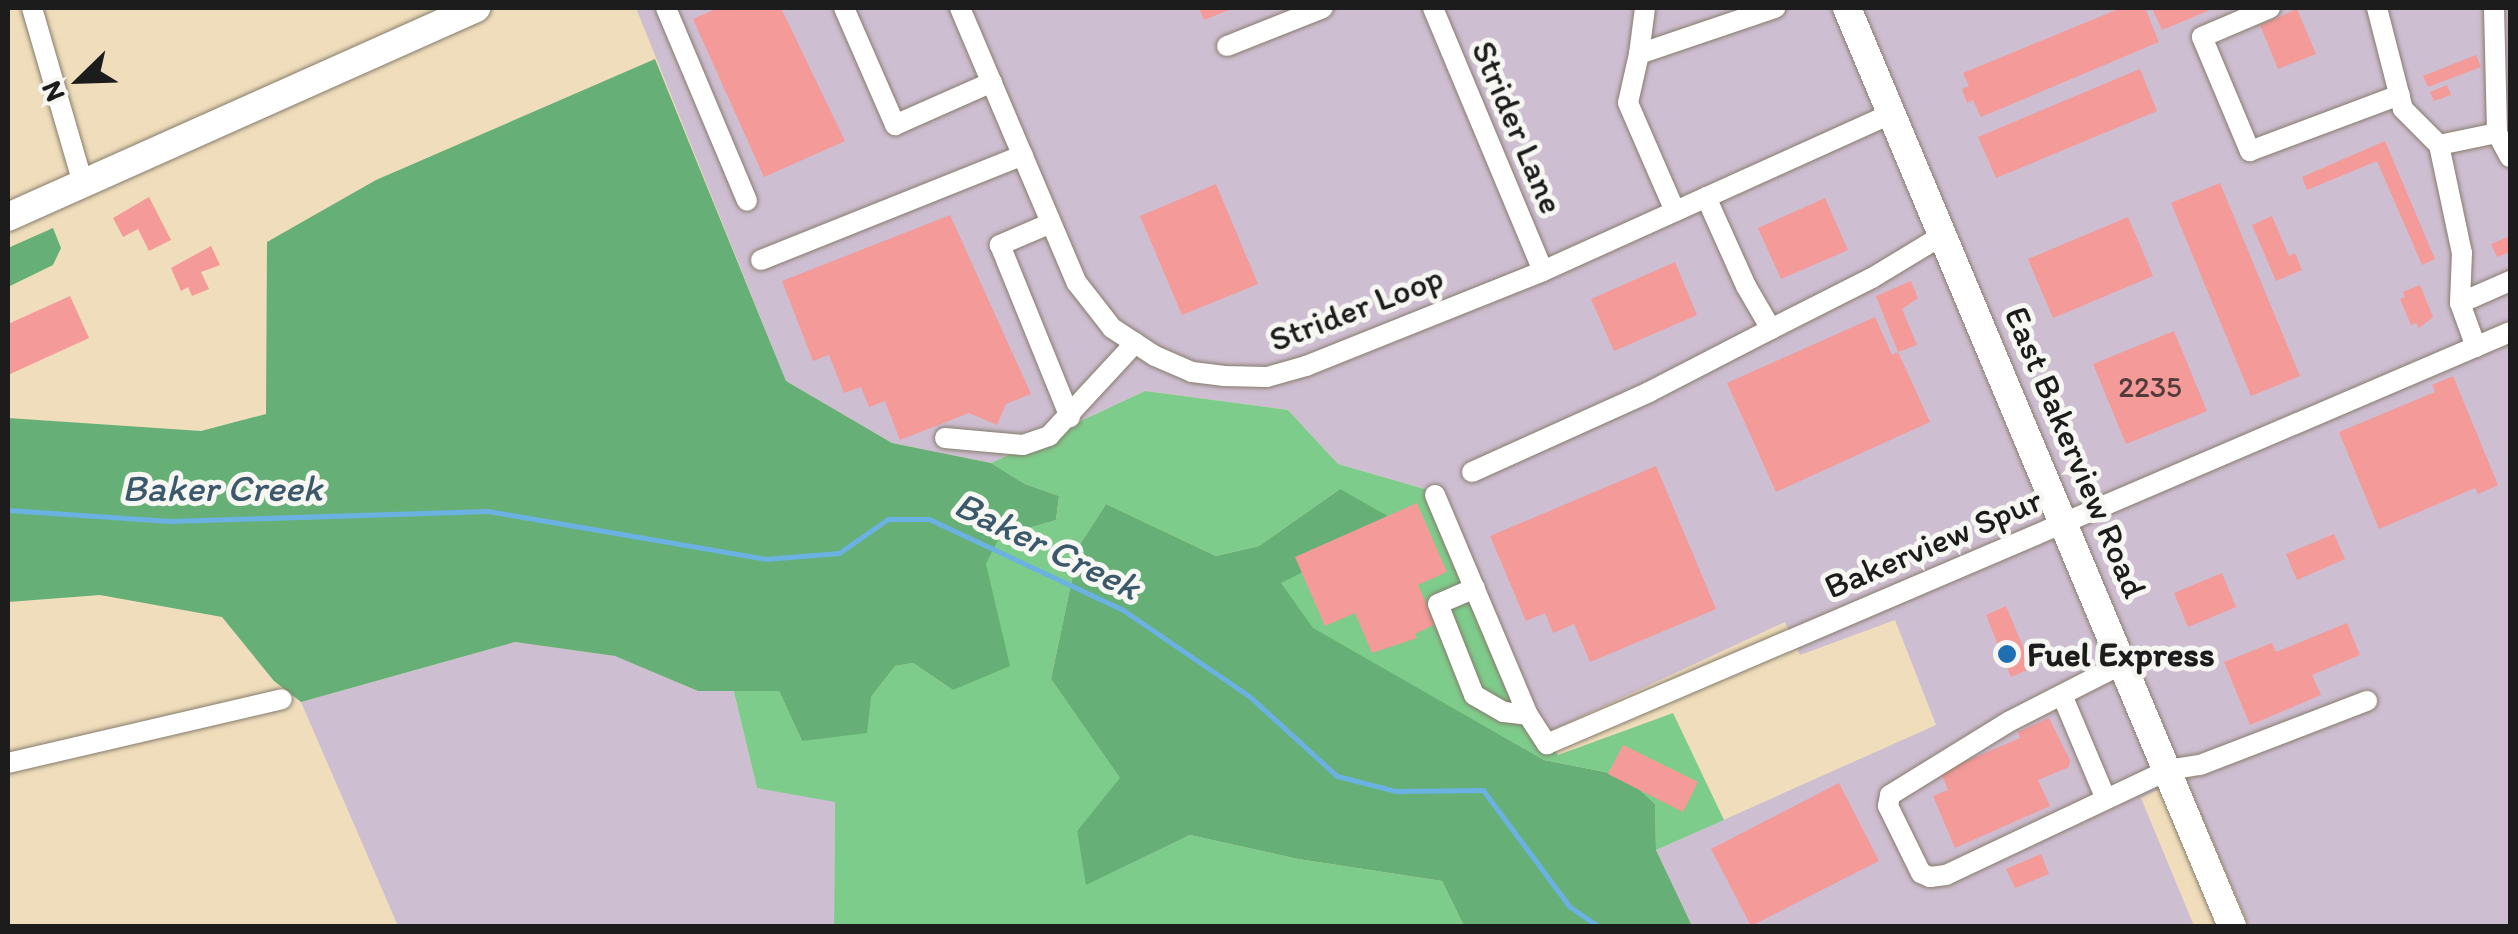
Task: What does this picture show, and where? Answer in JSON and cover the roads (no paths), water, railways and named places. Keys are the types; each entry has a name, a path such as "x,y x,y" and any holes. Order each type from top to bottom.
{"main road":[{"name":"East Bakerview Road","path":"1848,8 2232,926"},
{"path":"8,217 457,11"}],"street":[{"path":"32,8 83,184"},
{"path":"666,8 747,201"},
{"path":"844,8 895,125 992,82"},
{"name":"Strider Loop","path":"960,8 1077,283 1112,328 1192,372 1268,377 1543,271 1891,114"},
{"path":"1227,46 1323,8"},
{"name":"Strider Lane","path":"1433,8 1543,271"},
{"path":"1644,8 1640,54 1628,103 1676,211"},
{"path":"1640,54 1775,8"},
{"path":"2270,8 2202,37 2250,151 2400,95"},
{"path":"2376,8 2404,108 2440,146 2462,253 2460,303 2476,347"},
{"path":"2494,8 2497,133 2510,157"},
{"path":"2440,146 2497,133"},
{"path":"761,260 1023,154"},
{"path":"1706,197 1771,329"},
{"path":"1052,223 1000,245 1070,417"},
{"path":"1472,472 1649,392 1872,278 1943,235"},
{"path":"2460,303 2510,280"},
{"name":"Bakerview Spur","path":"1528,715 1547,744 2510,332"},
{"path":"945,438 1023,445 1049,436 1135,343"},
{"path":"1435,495 1528,715"},
{"path":"1474,588 1438,604 1474,694 1504,712 1528,715"},
{"path":"2124,663 2062,694 1890,794 1888,806 1922,873 1938,878 2168,770 2200,765 2366,700"},
{"path":"2062,694 2106,799"},
{"path":"8,763 282,699"}],"waterway":[{"name":"Baker Creek","path":"8,510 170,521 488,511 765,559 839,553 888,519 929,519 1123,610 1249,696 1337,776 1396,791 1483,790 1570,907 1598,926"}],"place":[{"name":"Fuel Express","path":"2007,654"}]}
